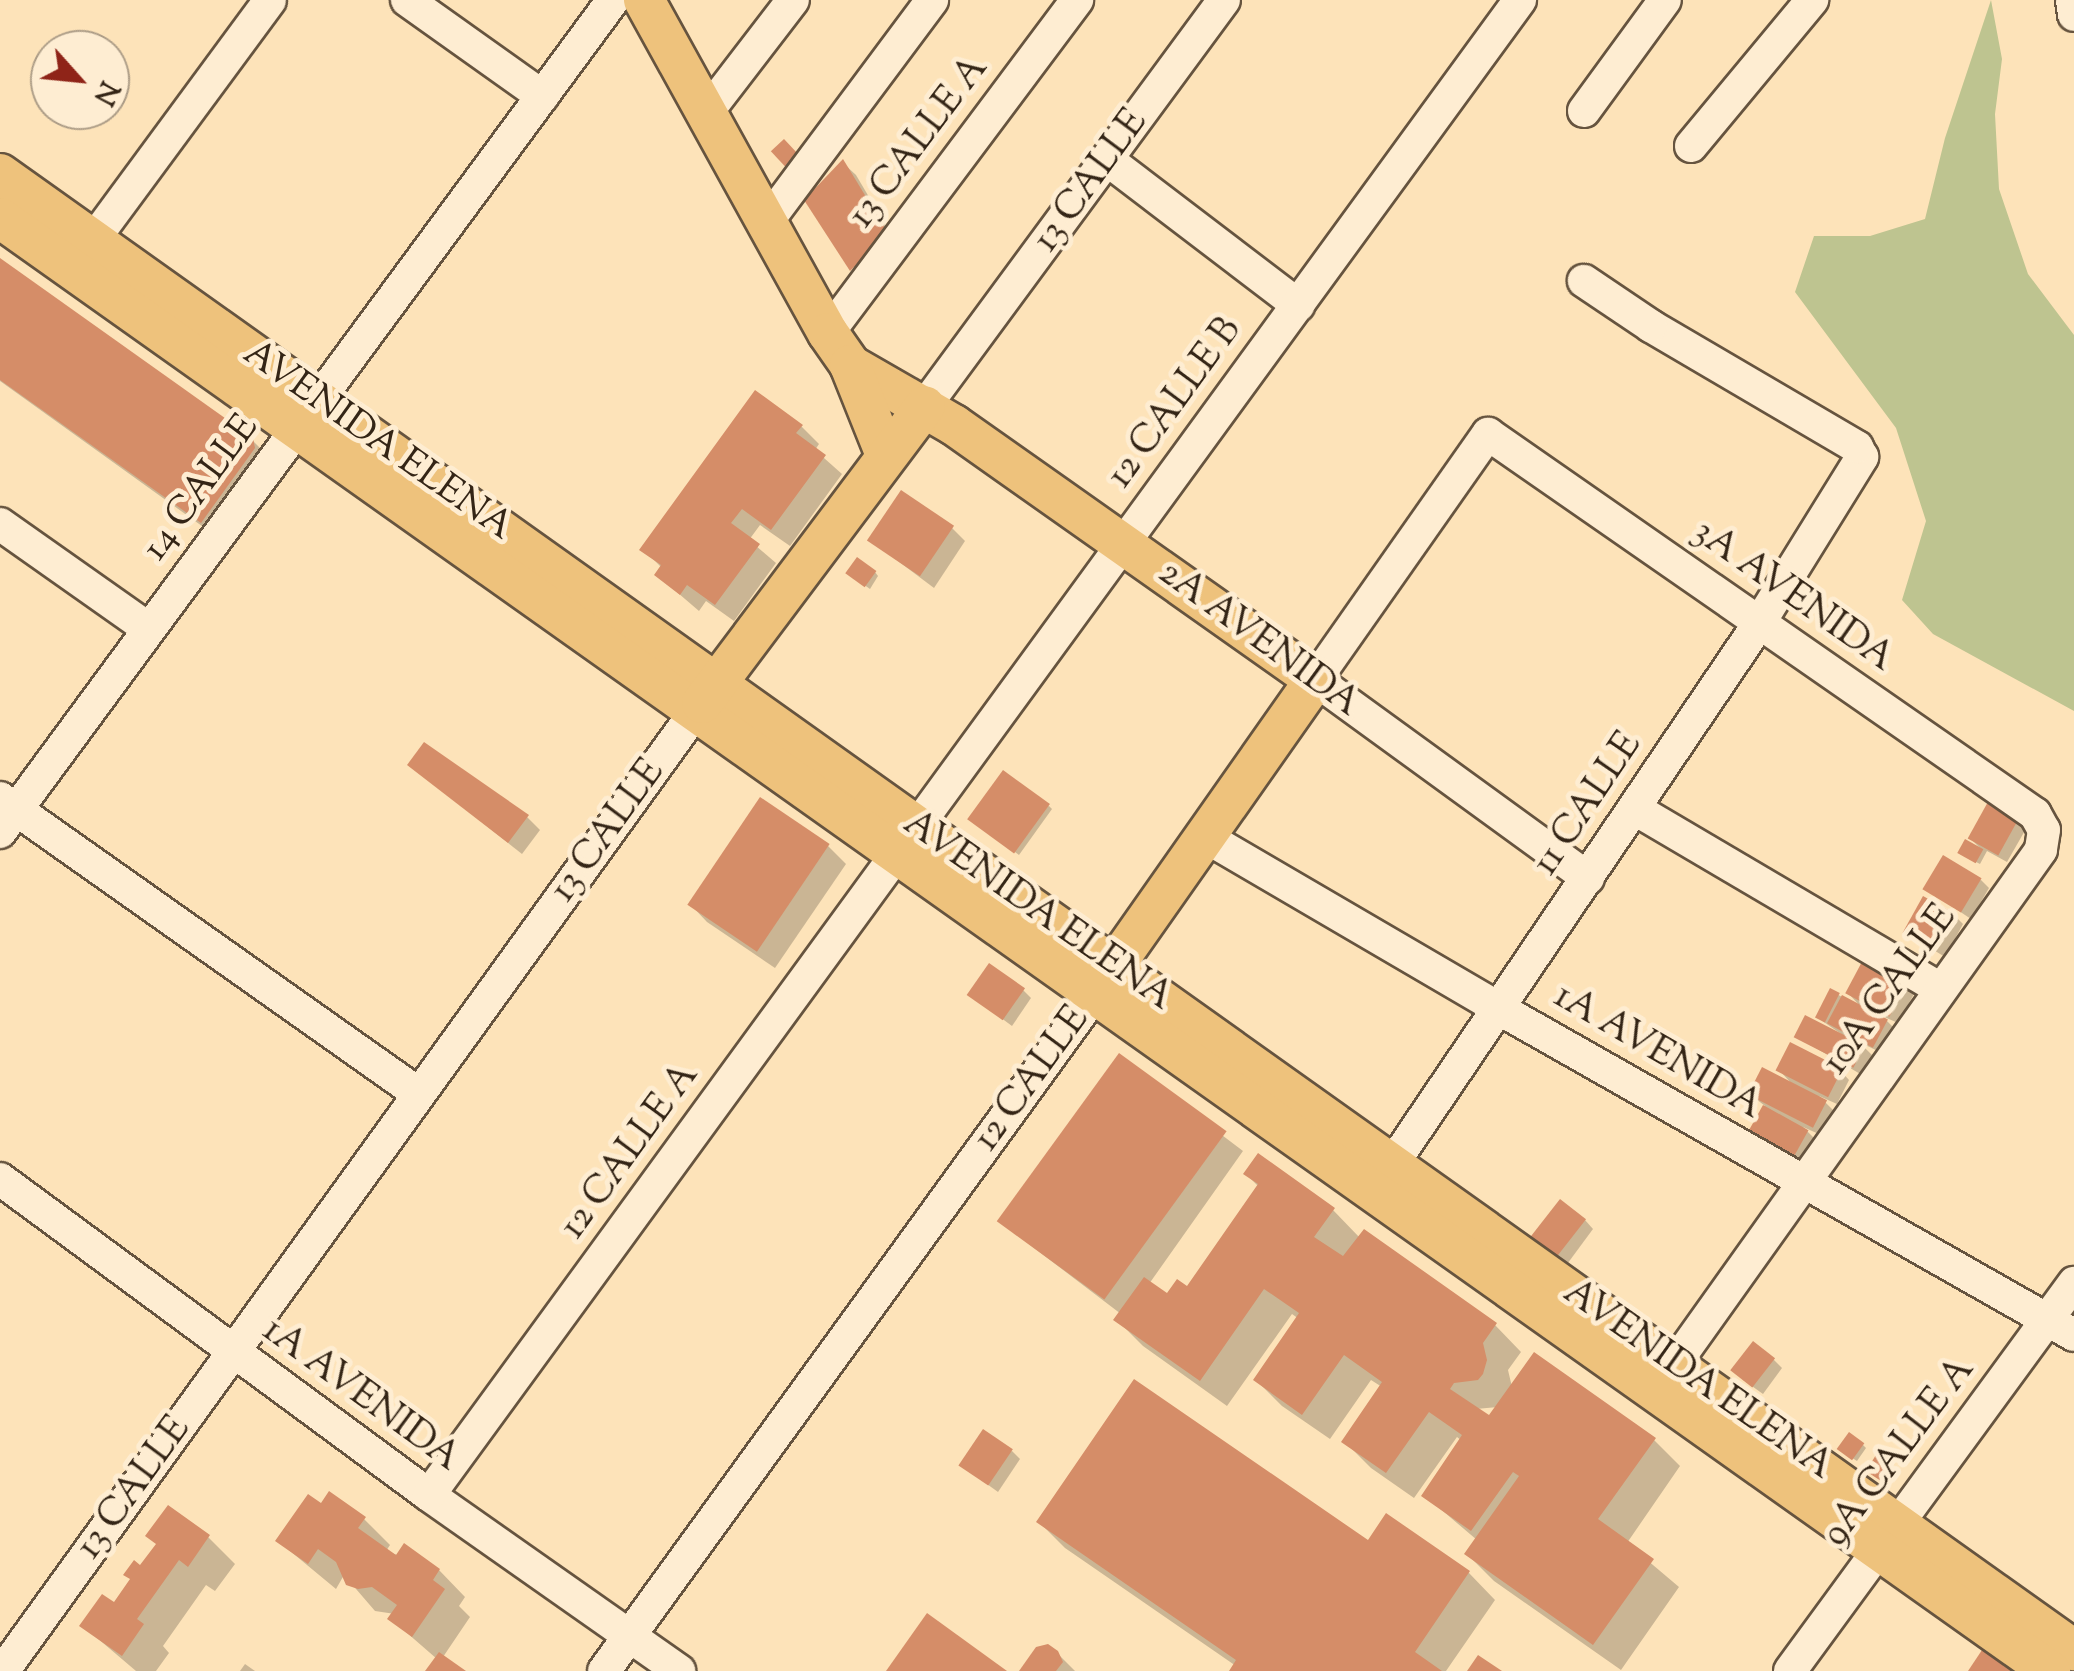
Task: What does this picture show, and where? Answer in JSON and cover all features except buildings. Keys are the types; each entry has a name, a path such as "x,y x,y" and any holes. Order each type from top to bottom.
{"main road":[{"path":"644,0 839,349 886,455"},
{"name":"AVENIDA ELENA","path":"0,174 83,254 1886,1537 2050,1671"},
{"name":"AVENIDA ELENA","path":"0,218 83,254"},
{"name":"2A AVENIDA","path":"839,349 1124,543 1315,680"},
{"name":"13 CALLE","path":"706,697 924,406"},
{"name":"12 CALLE","path":"1104,980 1315,680"},
{"name":"AVENIDA ELENA","path":"1886,1537 2074,1650"}],"street":[{"path":"83,254 270,0"},
{"path":"406,0 542,96"},
{"path":"707,112 793,0"},
{"path":"766,223 932,0"},
{"name":"13 CALLE A","path":"839,349 1077,0"},
{"name":"13 CALLE","path":"924,406 1109,162 1224,0"},
{"name":"12 CALLE B","path":"908,841 1520,0"},
{"path":"1584,110 1665,0"},
{"path":"1691,146 1812,0"},
{"path":"2072,0 2074,15"},
{"name":"14 CALLE","path":"5,813 149,629 542,96 598,5"},
{"path":"1109,162 1298,305"},
{"name":"11 CALLE","path":"1383,1178 1758,625 1862,457 1857,447 1650,326 1584,280"},
{"name":"3A AVENIDA","path":"1488,434 2035,814 2044,830"},
{"name":"12 CALLE","path":"1315,680 1488,434"},
{"path":"0,524 149,629"},
{"name":"2A AVENIDA","path":"1315,680 1588,878"},
{"name":"13 CALLE","path":"4,1671 706,697"},
{"path":"1635,809 1940,990"},
{"path":"5,813 419,1094"},
{"name":"10A CALLE","path":"1664,1378 2041,850 2044,830"},
{"name":"1A AVENIDA","path":"1204,836 2061,1327"},
{"name":"12 CALLE A","path":"429,1496 908,841"},
{"name":"12 CALLE","path":"604,1671 1104,980"},
{"name":"1A AVENIDA","path":"0,1179 429,1496 678,1671"},
{"name":"9A CALLE A","path":"1790,1671 1886,1537 2061,1327 2074,1283"}],"green space":[{"path":"1991,0 2002,59 1995,114 1999,189 2028,274 2074,335 2074,711 1933,634 1902,600 1926,521 1896,428 1795,292 1814,236 1870,236 1925,219 1945,138"}]}
